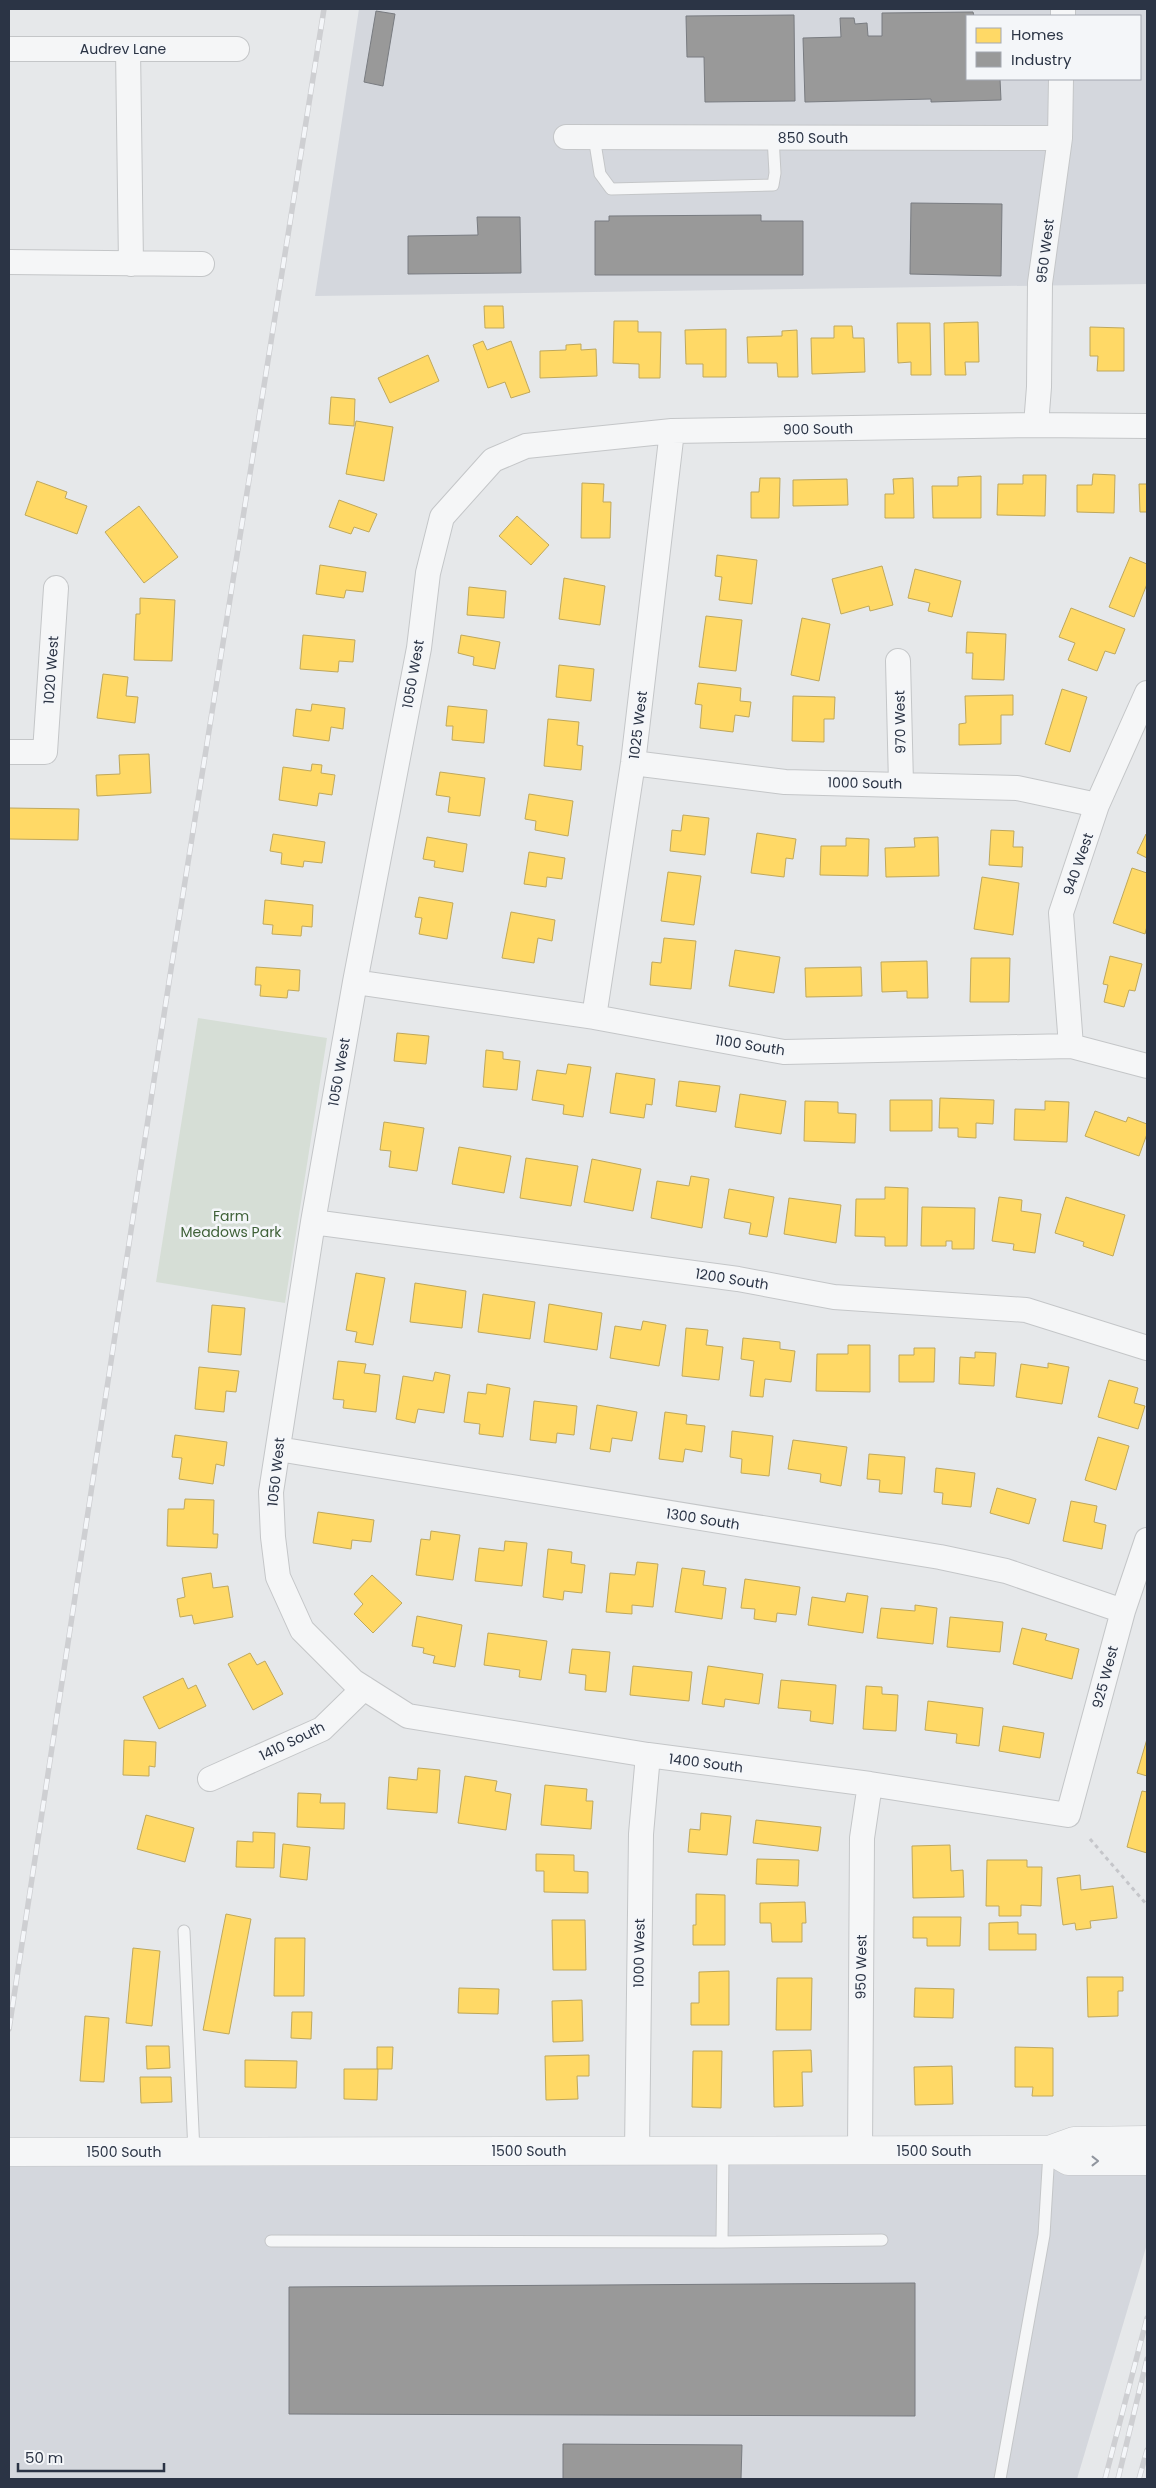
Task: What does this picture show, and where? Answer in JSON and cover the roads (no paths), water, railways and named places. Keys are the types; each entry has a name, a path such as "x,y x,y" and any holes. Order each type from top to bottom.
{"street":[{"name":"Audrev Lane","path":"9,49 237,49"},
{"path":"128,49 131,264"},
{"name":"950 West","path":"1036,425 1039,387 1040,283 1060,138 1061,80"},
{"name":"850 South","path":"566,137 1060,138"},
{"path":"9,262 202,264"},
{"name":"900 South","path":"493,460 526,446 672,431 1036,425 1147,426"},
{"name":"1025 West","path":"594,1017 634,763 672,431"},
{"name":"1050 West","path":"359,1685 302,1630 278,1576 273,1537 271,1492 355,982 419,648 428,573 442,517 493,460"},
{"name":"1020 West","path":"9,752 45,752 56,588"},
{"name":"970 West","path":"898,661 901,784"},
{"name":"940 West","path":"1071,1046 1061,913 1097,805 1147,693"},
{"name":"1000 South","path":"634,763 786,782 1017,788 1097,805"},
{"name":"1100 South","path":"355,982 594,1017 784,1052 1071,1046 1147,1066"},
{"name":"1200 South","path":"314,1222 738,1279 834,1297 1026,1310 1147,1348"},
{"name":"1300 South","path":"278,1449 940,1557 1006,1571 1123,1611"},
{"name":"925 West","path":"1068,1815 1123,1611 1147,1540"},
{"name":"1400 South","path":"359,1685 408,1716 648,1755 870,1784 1068,1815"},
{"name":"1410 South","path":"210,1779 322,1729 359,1685"},
{"name":"1000 West","path":"637,2151 641,1834 648,1755"},
{"name":"950 West","path":"860,2151 862,1838 870,1784"},
{"name":"1500 South","path":"9,2152 1049,2150 1074,2141 1147,2140"},
{"name":"1500 South","path":"1049,2150 1068,2161 1147,2161"}],"lane":[{"path":"594,137 600,174 611,189 773,186 775,172 773,138"},
{"path":"184,1931 194,2152"},
{"path":"1000,2479 1044,2235 1049,2150"},
{"path":"722,2242 723,2151"},
{"path":"271,2240 722,2242 882,2240"}],"railway":[{"path":"9,2029 169,982 324,9"},
{"path":"1105,2479 1147,2318"},
{"path":"1118,2479 1147,2359"},
{"path":"1139,2479 1147,2450"}],"park label":[{"name":"Farm Meadows Park","path":"231,1224"}]}
